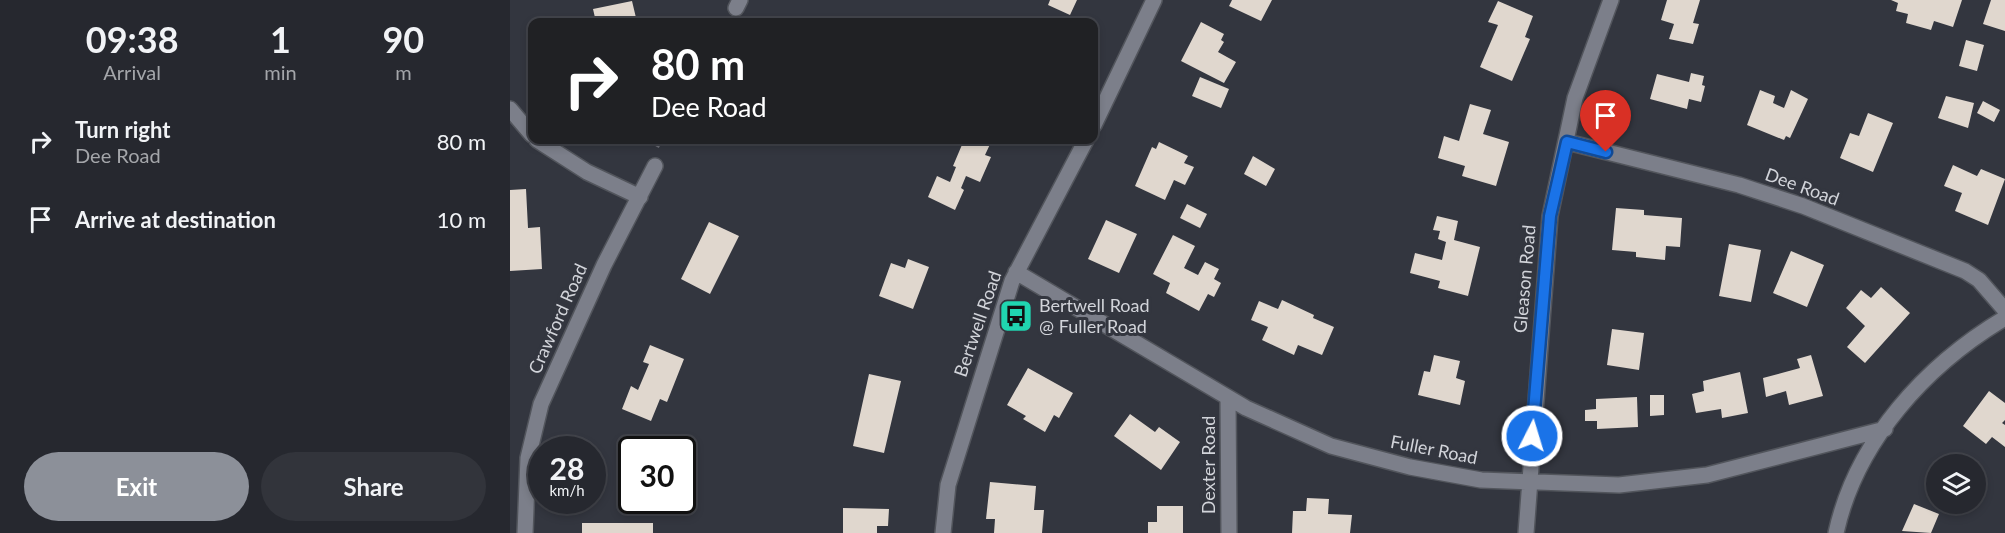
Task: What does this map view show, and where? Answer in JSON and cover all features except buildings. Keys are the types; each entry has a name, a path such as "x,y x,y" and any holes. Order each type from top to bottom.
{"street":[{"path":"1098,116 1154,0"},
{"name":"Gleason Road","path":"1526,533 1528,481 1550,216 1575,98 1611,0"},
{"path":"510,110 528,130"},
{"name":"Dee Road","path":"1567,142 1739,185 1803,207 1965,271 1979,280 2005,310"},
{"path":"543,144 587,172 640,197"},
{"name":"Bertwell Road","path":"943,533 951,475 995,329 1016,272 1084,144"},
{"name":"Crawford Road","path":"525,533 528,458 541,404 604,265 655,166"},
{"name":"Fuller Road","path":"1016,272 1228,398 1331,446 1410,467 1481,480 1619,485 1707,475 1885,429"},
{"path":"1836,533 1858,473 1897,410 1945,360 1975,336 2005,318"},
{"name":"Dexter Road","path":"1228,398 1229,533"}],"place":[{"name":"Bertwell Road @ Fuller Road","path":"1016,316"}],"route":[{"path":"1532,436 1550,216 1567,142 1606,152"}]}
